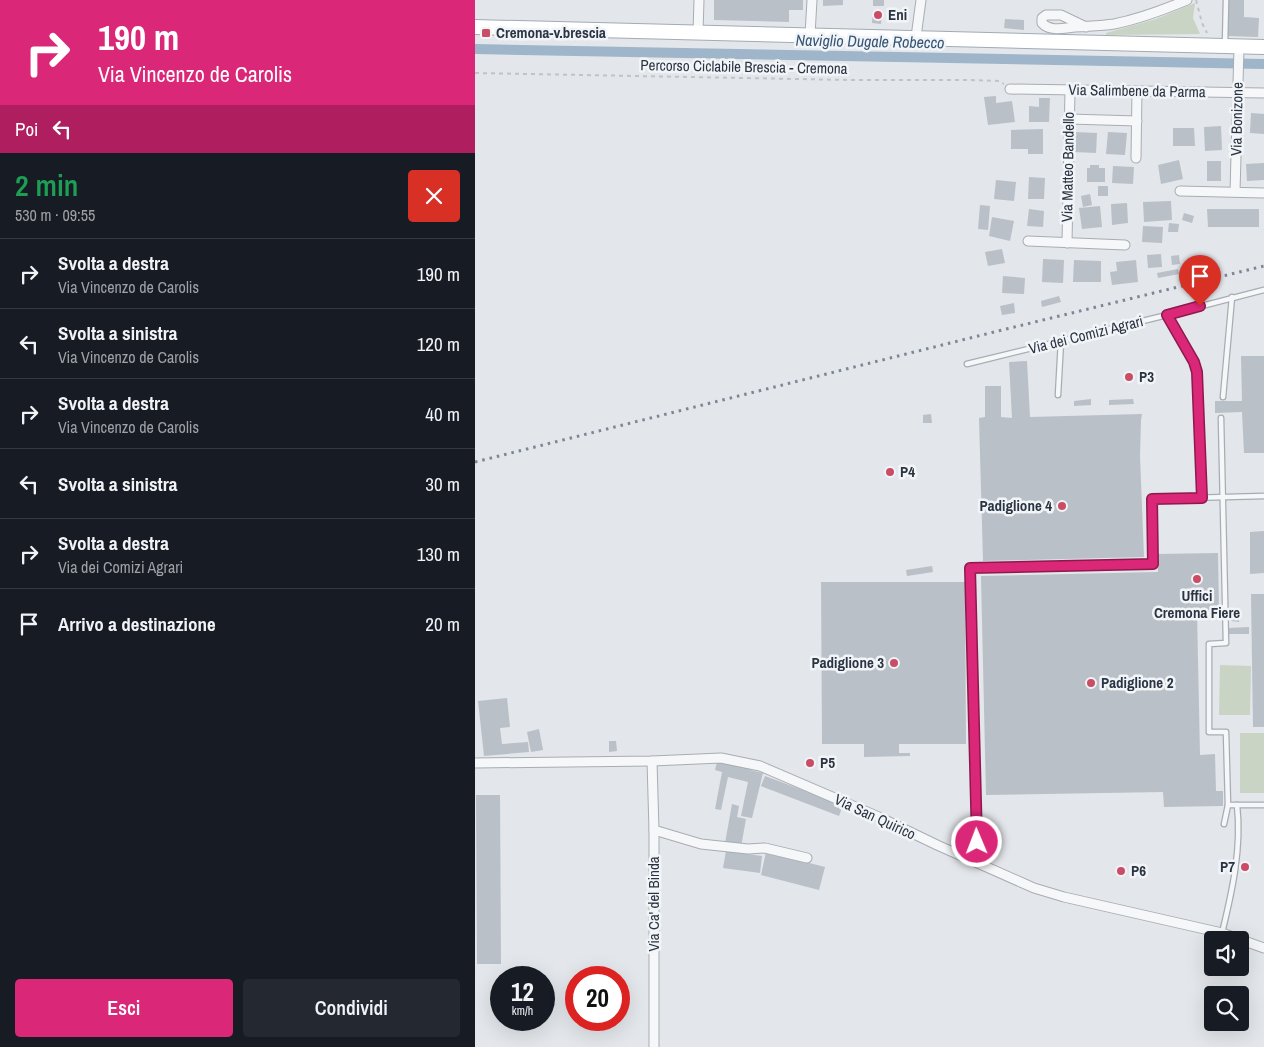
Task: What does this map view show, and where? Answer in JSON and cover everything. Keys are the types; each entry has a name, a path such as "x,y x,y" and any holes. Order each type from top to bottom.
{"main road":[{"path":"475,27 1225,43 1239,50 1264,47"}],"street":[{"path":"698,32 699,0"},
{"path":"810,35 812,0"},
{"path":"916,37 921,0"},
{"path":"1086,26 1133,20 1187,0"},
{"name":"Via Bonizone","path":"1235,192 1239,50"},
{"name":"Via Salimbene da Parma","path":"1010,89 1137,91 1238,88 1264,93"},
{"name":"Via Matteo Bandello","path":"1067,243 1069,90"},
{"path":"1136,158 1137,91"},
{"path":"1069,119 1137,121"},
{"path":"1180,191 1264,193"},
{"name":"Via Matteo Bandello","path":"1028,241 1125,245"},
{"name":"Via San Quirico","path":"475,763 652,761 721,758 760,766 854,806 1034,888 1064,897 1213,931"},
{"name":"Via Ca' del Binda","path":"652,761 654,830 654,1047"},
{"path":"654,830 701,844 748,850 765,848 807,858"},
{"name":"Via San Quirico","path":"1249,943 1264,948"}],"lane":[{"path":"1225,43 1226,0"},
{"name":"Via dei Comizi Agrari","path":"967,364 1264,290"},
{"path":"1223,397 1232,297"},
{"path":"1167,315 1194,362 1197,372 1202,498"},
{"path":"1058,395 1061,341"},
{"path":"1221,418 1225,643 1209,644 1209,732 1226,732 1228,805 1224,824"},
{"path":"977,842 970,568 1153,564 1152,499 1264,496"},
{"path":"1228,805 1264,805"},
{"path":"1223,931 1231,898 1240,827 1237,805"}],"path":[{"path":"1196,0 1201,23 1208,34 1225,43"},
{"name":"Percorso Ciclabile Brescia - Cremona","path":"475,73 851,80 969,80 999,81 1010,89"}],"green space":[{"path":"1195,3 1193,18 1200,34 1106,35 1106,33 1156,19"},
{"path":"1220,665 1251,666 1250,715 1219,715"},
{"path":"1240,733 1264,733 1264,793 1240,793"}],"building":[{"path":"714,0 803,0 803,10 789,10 789,22 714,20"},
{"path":"823,0 843,0 843,5 823,6"},
{"path":"873,0 884,0 884,6 873,6"},
{"path":"1229,0 1244,0 1244,17 1259,18 1258,37 1227,36"},
{"path":"873,12 882,13 881,24 872,23"},
{"path":"1005,19 1024,20 1024,30 1004,28"},
{"path":"996,96 996,103 1012,101 1015,122 988,125 984,97"},
{"path":"1039,98 1050,98 1049,122 1029,122 1029,106 1039,107"},
{"path":"1251,113 1264,114 1264,134 1250,133"},
{"path":"1221,126 1222,150 1205,151 1204,127"},
{"path":"1173,128 1194,128 1195,146 1173,146"},
{"path":"1043,129 1043,154 1028,154 1028,149 1011,149 1011,130"},
{"path":"1075,132 1097,133 1096,153 1074,152"},
{"path":"1108,132 1127,133 1125,155 1106,154"},
{"path":"1179,160 1183,179 1161,184 1158,165"},
{"path":"1207,161 1221,161 1221,181 1207,181"},
{"path":"1264,163 1264,180 1247,181 1246,164"},
{"path":"1090,165 1099,165 1099,168 1105,168 1105,182 1087,182 1087,168 1090,168"},
{"path":"1113,166 1134,167 1133,184 1112,183"},
{"path":"1029,177 1045,178 1044,199 1028,199"},
{"path":"996,180 1016,182 1014,201 994,199"},
{"path":"1098,186 1108,186 1108,196 1098,196"},
{"path":"1090,194 1092,205 1083,207 1081,196"},
{"path":"1171,201 1172,220 1144,222 1143,202"},
{"path":"1127,203 1128,223 1112,225 1111,204"},
{"path":"980,205 990,206 988,230 978,229"},
{"path":"1100,206 1102,227 1082,229 1079,208"},
{"path":"1029,209 1044,211 1043,227 1027,226"},
{"path":"1207,209 1259,209 1259,227 1208,227"},
{"path":"1184,213 1194,216 1192,223 1182,220"},
{"path":"992,217 1014,221 1010,241 989,236"},
{"path":"1169,223 1179,224 1178,232 1168,232"},
{"path":"1143,226 1163,227 1162,243 1142,242"},
{"path":"1002,249 1005,263 988,266 985,252"},
{"path":"1161,254 1162,267 1148,268 1147,255"},
{"path":"1179,255 1180,264 1172,265 1171,256"},
{"path":"1043,259 1064,260 1063,283 1042,282"},
{"path":"1074,260 1101,261 1101,282 1073,282"},
{"path":"1136,260 1138,282 1112,285 1110,272 1117,271 1116,262"},
{"path":"1178,269 1179,274 1158,278 1157,273"},
{"path":"1003,276 1025,278 1024,294 1002,293"},
{"path":"1059,296 1061,302 1042,307 1041,301"},
{"path":"1014,303 1015,313 1002,315 1000,306"},
{"path":"1241,356 1264,356 1264,453 1244,453 1242,412 1215,413 1215,401 1242,401"},
{"name":"Padiglione 4","path":"1027,361 1030,417 1142,414 1140,456 1144,557 983,561 979,418 985,417 985,386 1001,386 1001,417 1012,418 1009,362"},
{"path":"1091,399 1091,405 1074,406 1074,401"},
{"path":"1133,399 1134,404 1109,405 1109,400"},
{"path":"931,414 932,423 923,423 923,415"},
{"path":"1264,531 1264,573 1250,574 1250,532"},
{"name":"Padiglione 2","path":"1218,553 1219,610 1197,611 1200,755 1215,754 1216,791 1223,791 1223,806 1164,807 1163,792 986,795 981,576 1158,572 1158,554"},
{"path":"932,566 933,572 907,576 906,570"},
{"name":"Padiglione 3","path":"821,582 965,582 966,744 899,744 899,753 910,753 910,756 864,757 864,744 822,744"},
{"path":"1251,594 1264,594 1264,727 1253,727"},
{"path":"1231,614 1239,614 1239,622 1231,621"},
{"path":"1249,627 1249,634 1229,634 1229,628"},
{"path":"507,698 510,727 500,728 502,744 528,742 529,752 484,756 478,701"},
{"path":"539,729 543,750 531,752 527,732"},
{"path":"609,741 616,741 617,751 609,752"},
{"path":"717,762 750,768 750,770 763,773 752,818 741,816 748,782 728,777 721,810 715,809 722,772 715,770"},
{"path":"765,776 843,805 839,816 761,786"},
{"path":"476,795 500,795 501,964 477,964"},
{"path":"732,804 739,806 737,817 746,819 741,847 725,843"},
{"path":"726,851 762,856 760,873 723,868"},
{"path":"766,852 825,867 819,890 761,875"}],"waterway":[{"name":"Naviglio Dugale Robecco","path":"475,49 1264,64"}],"railway":[{"path":"475,462 1264,266"}],"place":[{"name":"Eni","path":"878,15"},
{"name":"Cremona-v.brescia","path":"486,33"},
{"name":"P3","path":"1129,377"},
{"name":"P4","path":"890,472"},
{"name":"Padiglione 4","path":"1062,506"},
{"name":"Uffici Cremona Fiere","path":"1197,579"},
{"name":"Padiglione 3","path":"894,663"},
{"name":"Padiglione 2","path":"1091,683"},
{"name":"P5","path":"810,763"},
{"name":"P7","path":"1245,867"},
{"name":"P6","path":"1121,871"}],"route":[{"path":"977,842 970,568 1153,564 1152,499 1202,498 1199,381 1194,362 1167,315 1200,306"}]}
